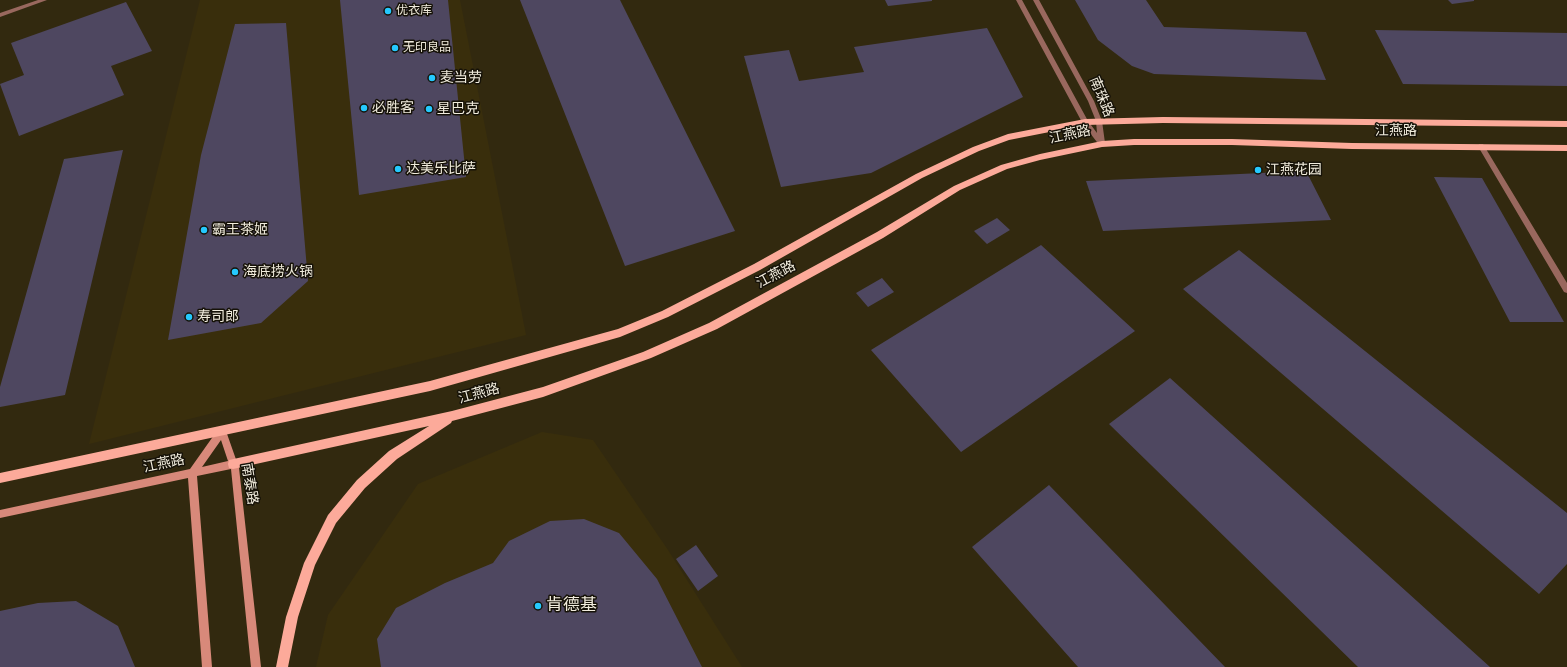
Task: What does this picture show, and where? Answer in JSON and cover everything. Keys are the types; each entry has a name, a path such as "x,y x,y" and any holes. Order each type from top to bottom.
{"main road":[{"name":"江燕路","path":"0,478 430,386 620,333 665,314 757,267 919,176 976,149 1008,137 1085,122 1099,121 1163,120 1567,124"},
{"name":"江燕路","path":"0,514 192,474 452,416 543,392 647,355 712,326 880,234 957,188 1004,167 1040,157 1102,144 1134,142 1232,142 1352,146 1567,148"},
{"path":"282,667 292,617 308,570 332,519 361,484 393,455 452,416"},
{"name":"南泰路","path":"222,431 233,464 256,667"},
{"path":"207,667 192,474 222,431"}],"street":[{"path":"0,16 44,0"},
{"name":"南珠路","path":"1018,0 1085,122 1102,144"},
{"name":"南珠路","path":"1036,0 1083,84 1099,121 1102,144"},
{"path":"1481,146 1567,290"}],"shaded area":[{"path":"200,0 460,0 526,335 89,444"},
{"path":"542,432 593,440 668,550 742,667 316,667 328,615 418,484"}],"building":[{"path":"340,0 448,0 466,177 359,195"},
{"path":"520,0 620,0 735,231 625,266"},
{"path":"885,0 932,0 932,1 888,6"},
{"path":"1075,0 1146,0 1164,27 1306,32 1326,80 1154,74 1132,66 1098,40"},
{"path":"1448,0 1474,0 1474,1 1452,4"},
{"path":"126,2 152,51 111,66 124,95 19,136 0,84 24,75 11,43"},
{"path":"286,23 308,281 261,323 168,340 201,155 235,24"},
{"path":"987,28 1023,97 871,173 781,187 744,56 789,50 799,81 864,72 854,47"},
{"path":"1375,30 1567,33 1567,86 1403,84"},
{"path":"123,150 65,395 0,407 0,387 64,159"},
{"path":"1306,171 1331,220 1103,231 1086,181"},
{"path":"1434,177 1482,178 1564,322 1510,322"},
{"path":"997,218 1010,230 987,244 974,231"},
{"path":"1041,245 1135,331 961,452 871,350"},
{"path":"1239,250 1567,513 1567,564 1539,594 1183,289"},
{"path":"882,278 894,292 868,307 856,293"},
{"path":"1170,378 1490,667 1358,667 1109,424"},
{"path":"1049,485 1225,667 1078,667 972,547"},
{"path":"584,519 619,533 657,579 702,667 381,667 377,639 396,608 445,583 493,563 509,541 550,521"},
{"path":"696,545 718,576 698,591 676,559"},
{"path":"76,601 118,626 135,667 0,667 0,611 38,603"}],"place":[{"name":"优衣库","path":"388,11"},
{"name":"无印良品","path":"395,48"},
{"name":"麦当劳","path":"432,78"},
{"name":"必胜客","path":"364,108"},
{"name":"星巴克","path":"429,109"},
{"name":"达美乐比萨","path":"398,169"},
{"name":"江燕花园","path":"1258,170"},
{"name":"霸王茶姬","path":"204,230"},
{"name":"海底捞火锅","path":"235,272"},
{"name":"寿司郎","path":"189,317"},
{"name":"肯德基","path":"538,606"}]}
